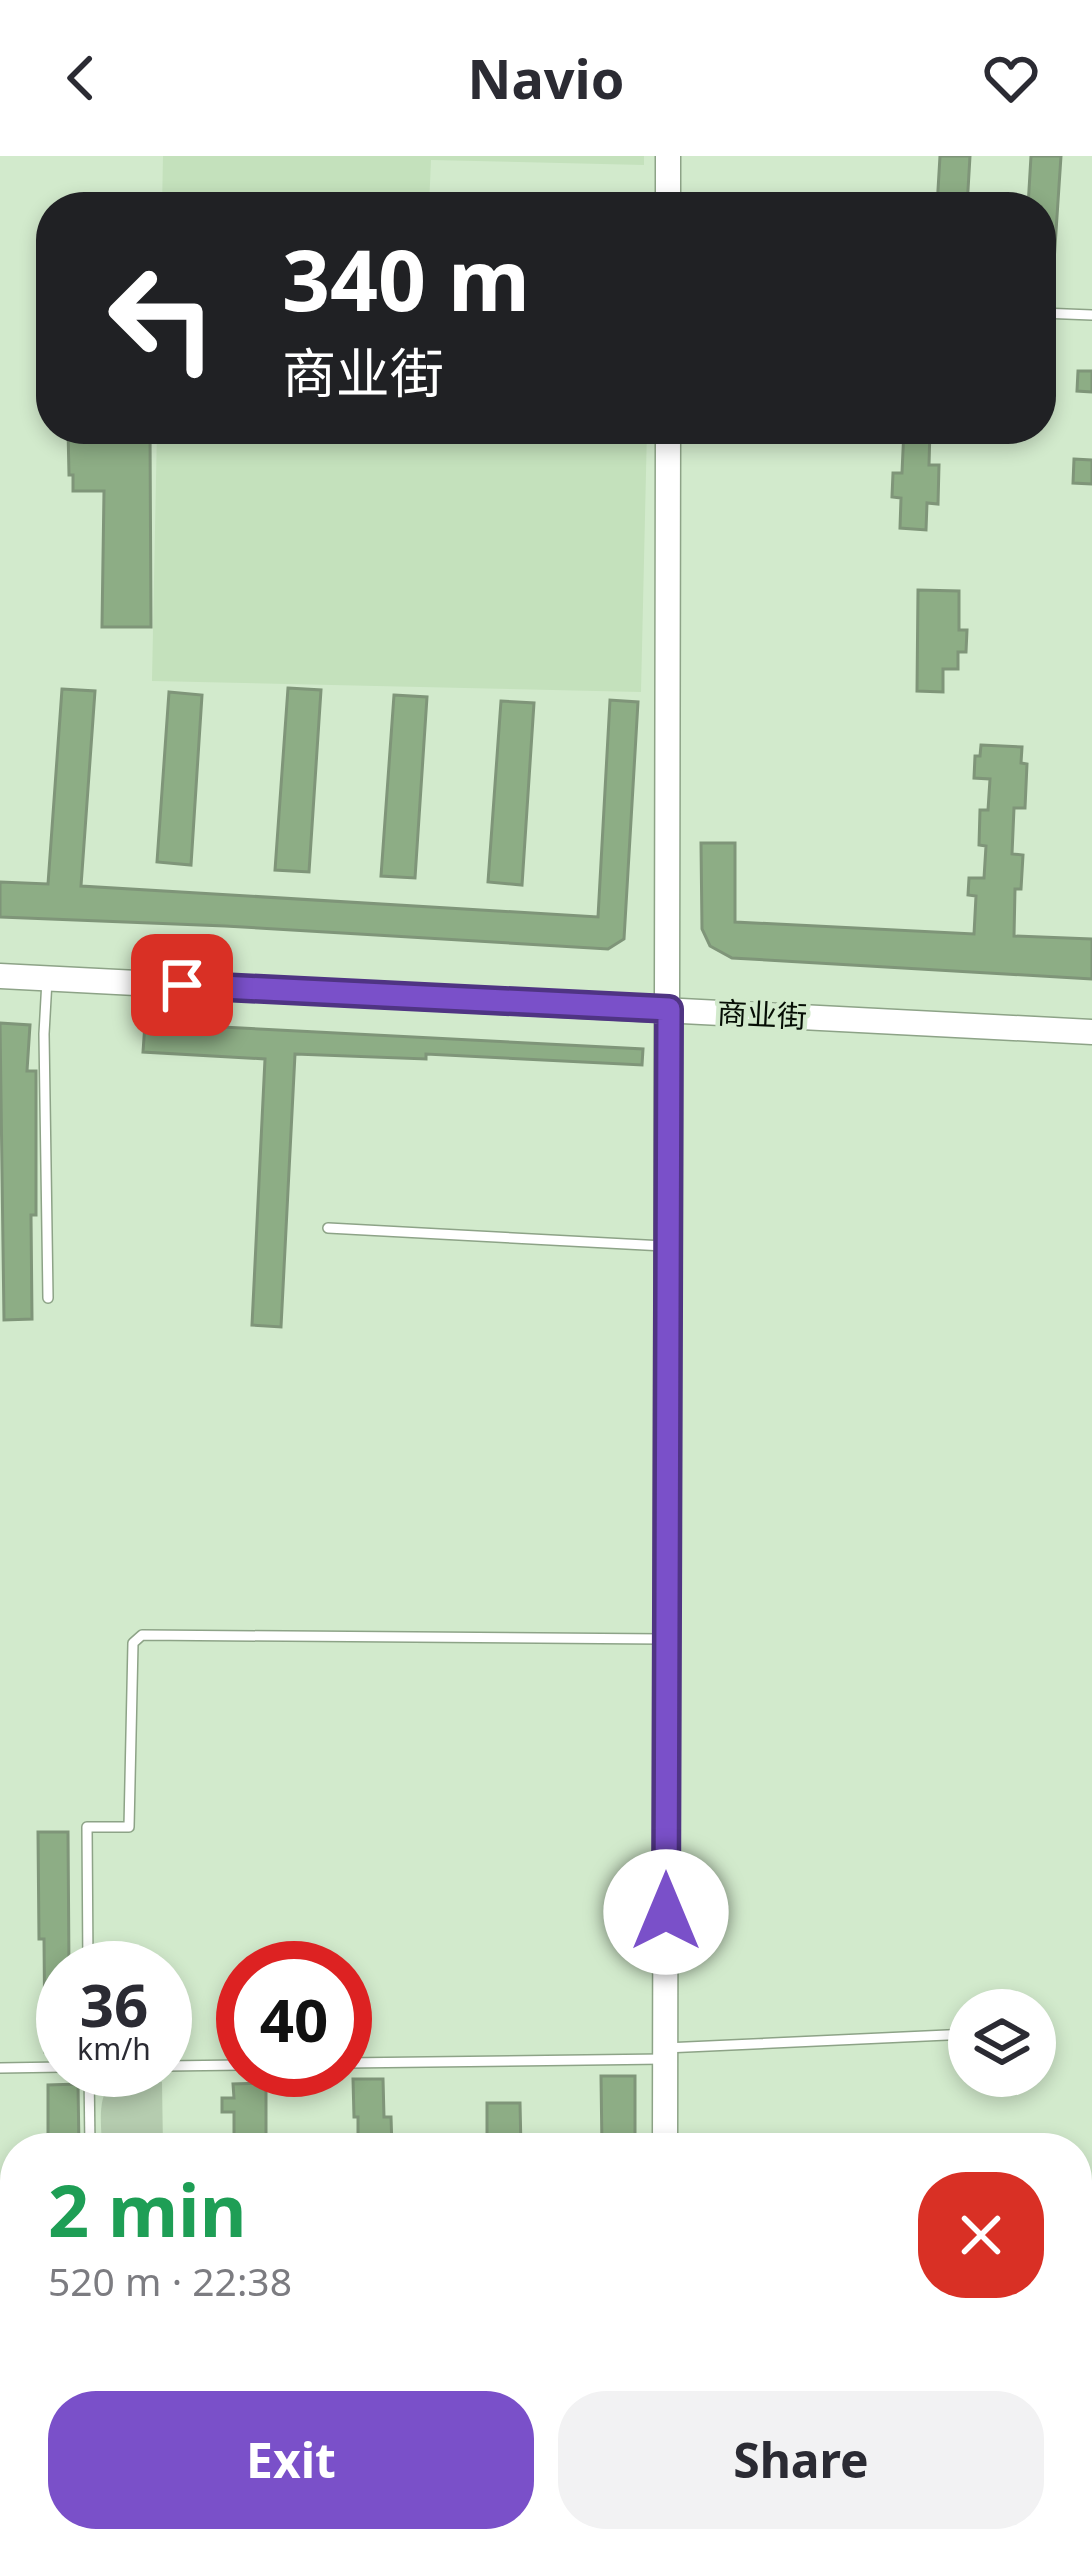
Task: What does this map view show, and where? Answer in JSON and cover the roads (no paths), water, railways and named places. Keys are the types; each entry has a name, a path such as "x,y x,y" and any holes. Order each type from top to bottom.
{"street":[{"path":"668,156 668,192"},
{"path":"665,2133 668,444"},
{"name":"商业街","path":"0,976 1092,1032"}],"lane":[{"path":"1056,314 1092,315"},
{"path":"47,978 48,1298"},
{"path":"328,1228 668,1246"},
{"path":"88,1941 87,1827 129,1827 133,1643 142,1635 667,1639"},
{"path":"372,2062 665,2053 948,2036"},
{"path":"0,2068 36,2067"},
{"path":"89,2097 90,2133"}]}
